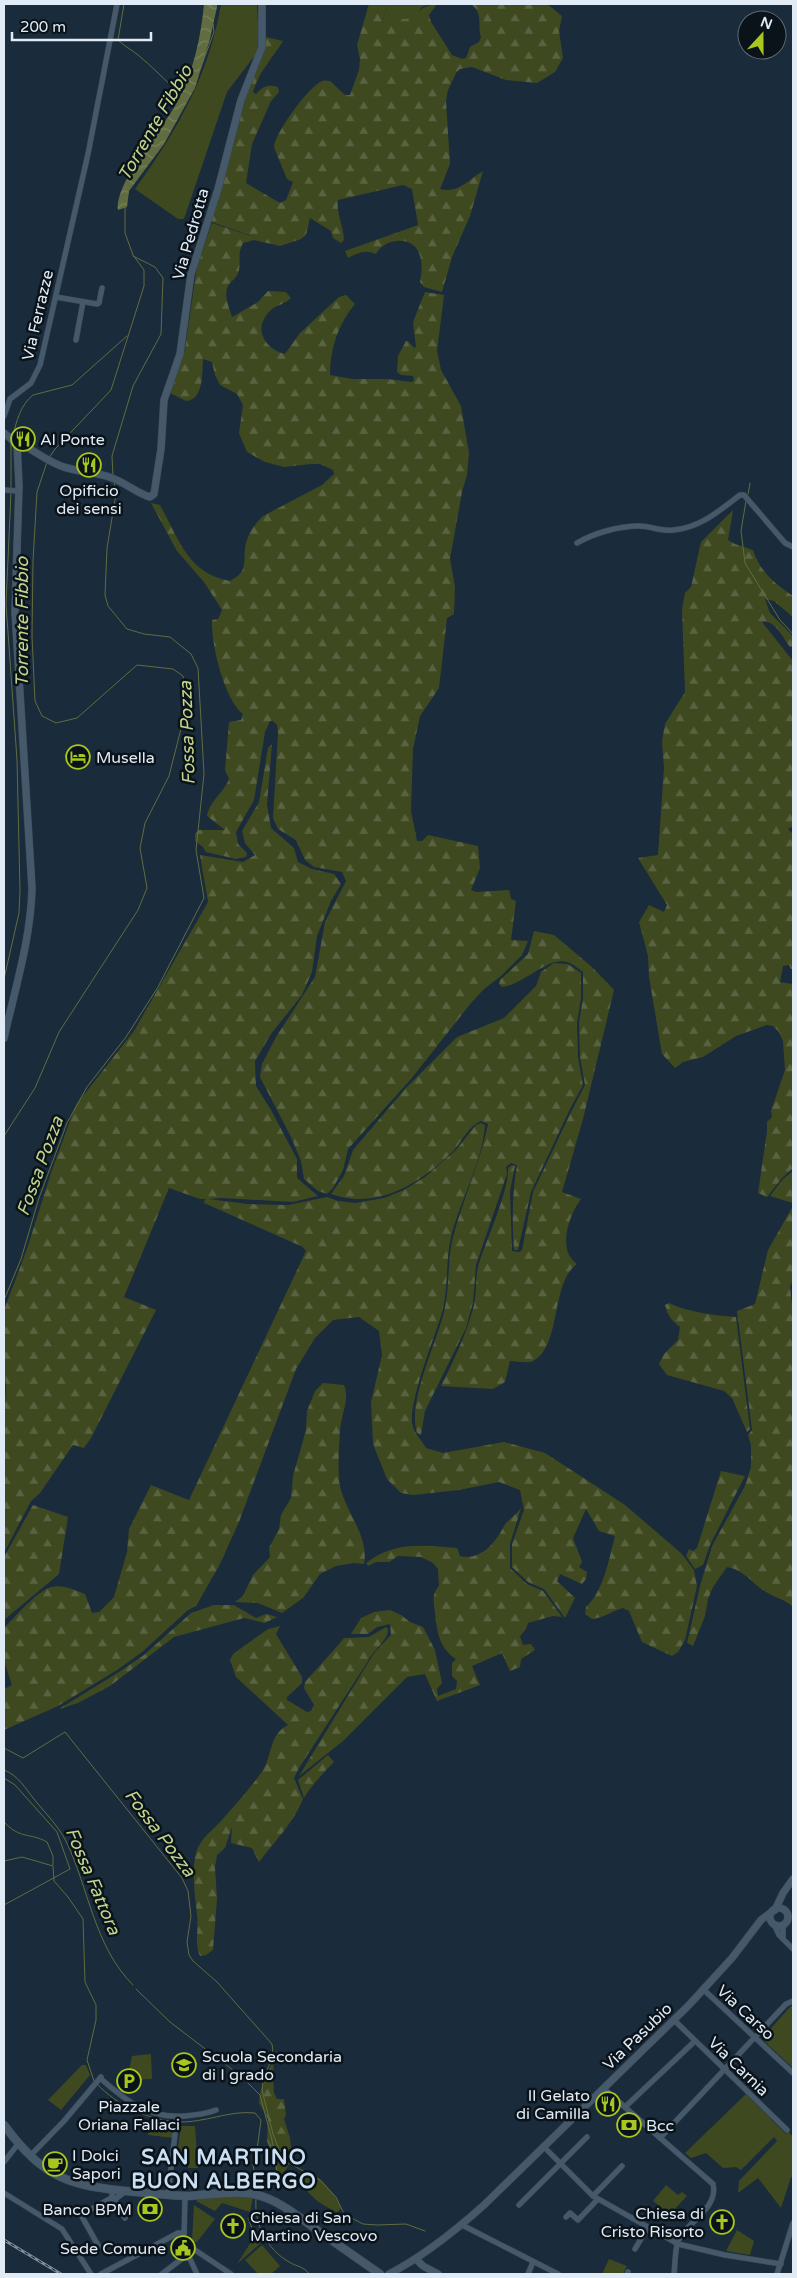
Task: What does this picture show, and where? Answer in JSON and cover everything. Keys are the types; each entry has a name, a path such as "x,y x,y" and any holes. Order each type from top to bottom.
{"main road":[{"path":"4,2125 30,2156 65,2181 113,2196 126,2191 185,2196 252,2194 282,2204 380,2274"}],"street":[{"name":"Via Ferrazze","path":"4,416 10,399 31,383 36,376 56,297 108,58 117,4"},
{"name":"Via Pedrotta","path":"16,442 55,464 114,479 145,496 150,497 154,494 157,483 164,400 180,354 191,274 218,190 241,100 262,47 262,4"},
{"path":"56,297 99,303 102,288"},
{"path":"76,340 83,302"},
{"path":"4,1038 32,911 28,808 15,612 11,491 16,442 6,435"},
{"path":"577,542 590,535 638,526 672,531 688,528 711,518 740,495 744,495 785,543 793,547"},
{"name":"Via Pasubio","path":"773,1924 770,1918 793,1878"},
{"path":"783,1939 784,1925 788,1919 787,1887"},
{"path":"774,1911 780,1909 787,1914"},
{"name":"Via Pasubio","path":"389,2274 416,2259 462,2224 704,1990 757,1925 774,1911"},
{"path":"773,1924 778,1935 793,1949"},
{"path":"757,1925 784,1925"},
{"name":"Via Carso","path":"704,1990 793,2073"},
{"path":"660,2138 786,2004 793,2001"},
{"name":"Via Carnia","path":"674,2020 787,2130"},
{"path":"625,2107 695,2041"},
{"path":"30,2156 101,2077 124,2099 151,2113 177,2117 204,2114 216,2110"},
{"path":"603,2088 710,2179 714,2188 710,2202 678,2240 674,2274"},
{"path":"168,2194 177,2117"},
{"path":"518,2204 587,2137"},
{"path":"4,2162 18,2144"},
{"path":"543,2146 596,2197 678,2244 725,2255 781,2264"},
{"path":"566,2217 570,2213 578,2220 622,2166"},
{"path":"4,2193 62,2228 91,2274"},
{"path":"99,2247 81,2215 113,2196 122,2215"},
{"path":"185,2196 184,2239 192,2251"},
{"path":"777,2274 793,2223"},
{"path":"462,2224 558,2274"},
{"path":"636,2249 648,2227"},
{"path":"101,2274 178,2232 184,2233"},
{"path":"162,2274 195,2250 231,2274"},
{"path":"186,2257 190,2259 197,2274"},
{"path":"416,2259 423,2266 438,2274"},
{"path":"528,2274 533,2262"}],"green space":[{"path":"221,4 257,4 259,44 256,54 227,92 184,219 178,219 135,189 178,124 200,78 216,30"},
{"path":"369,4 384,4 387,8 382,22 386,27 392,24 396,18 408,18 425,7 437,4 429,15 431,22 452,55 462,59 466,58 470,47 479,42 481,37 479,16 471,4 547,4 562,16 559,31 563,58 555,72 537,83 506,80 472,67 460,69 456,73 448,90 446,101 450,164 440,189 452,190 458,188 483,171 470,216 452,257 442,292 424,287 420,282 421,258 414,246 409,243 403,241 390,242 379,249 376,254 358,253 348,258 345,251 418,225 412,189 403,185 338,200 338,210 344,235 344,240 341,243 333,238 331,231 310,218 306,235 301,239 280,246 254,240 243,243 238,272 227,291 227,300 232,317 258,302 268,291 286,292 291,298 271,310 262,323 263,336 266,342 271,347 285,354 300,333 339,297 346,295 355,304 344,320 336,337 330,365 330,375 352,379 387,379 412,382 414,380 413,376 401,375 397,372 398,356 406,341 414,348 416,347 413,322 425,292 444,295 437,351 441,370 461,406 469,453 467,475 462,492 450,559 455,587 454,614 447,618 439,688 420,716 413,749 411,811 417,841 422,841 428,835 478,846 480,868 471,890 476,892 509,890 511,899 516,901 511,940 528,941 522,955 471,1003 411,1079 348,1149 343,1170 333,1188 327,1194 318,1191 304,1179 301,1161 291,1137 260,1077 262,1064 276,1037 315,977 325,922 346,881 342,872 314,867 305,860 296,840 278,829 273,818 278,733 277,725 273,721 270,721 265,732 254,800 236,832 238,844 247,853 246,857 236,859 206,852 195,841 195,834 199,830 225,830 207,816 211,806 229,779 225,770 229,722 241,720 243,714 236,707 230,696 216,656 212,620 218,619 222,610 204,582 177,551 151,503 160,505 180,544 195,563 204,571 230,581 243,569 247,539 257,522 263,516 322,485 334,474 333,470 320,464 284,467 265,462 247,452 239,433 243,405 237,394 220,385 212,362 203,359 201,384 196,396 192,399 186,401 170,393 185,349 197,266 212,223 263,240 209,221 235,139 244,90 266,37 283,41 262,71 253,92 256,94 263,87 271,86 278,87 279,92 271,101 252,144 246,183 280,203 286,200 293,182 287,179 276,152 274,146 276,139 309,91 322,81 330,81 345,95 350,95 359,70 360,59 357,45"},
{"path":"384,4 430,4 422,7 415,17 386,28 382,22 387,8"},
{"path":"733,510 728,540 753,550 760,565 769,577 793,596 793,617 774,601 765,599 770,613 793,636 793,647 790,647 775,626 771,623 762,622 793,661 793,826 788,829 793,834 793,969 789,965 783,966 780,982 793,984 793,1168 782,1178 767,1197 758,1193 767,1122 772,1117 771,1111 785,1070 783,1041 779,1032 773,1026 767,1025 736,1036 703,1057 683,1062 675,1068 662,1054 649,977 648,956 639,922 649,905 664,912 667,905 638,858 658,855 664,768 662,741 665,724 685,692 682,609 685,593 691,587 701,542"},
{"path":"272,744 267,804 271,828 294,848 298,862 312,869 334,874 341,884 331,901 317,936 312,972 302,995 271,1034 255,1061 256,1086 297,1159 297,1178 318,1196 293,1202 223,1198 208,1199 248,1204 288,1205 327,1197 338,1201 355,1203 384,1198 404,1190 425,1177 456,1150 476,1125 481,1123 485,1125 480,1154 451,1237 443,1306 415,1399 412,1412 414,1429 426,1448 443,1453 504,1442 545,1453 625,1505 681,1553 694,1570 697,1586 685,1640 678,1652 672,1656 642,1642 629,1611 623,1608 592,1619 585,1614 586,1607 602,1583 615,1536 599,1531 586,1509 573,1538 582,1562 579,1567 587,1572 586,1579 582,1584 560,1574 557,1581 575,1598 565,1618 544,1589 528,1582 512,1567 512,1544 524,1510 520,1490 499,1482 459,1490 413,1495 401,1493 387,1479 373,1444 371,1402 382,1355 379,1331 359,1317 333,1320 315,1338 296,1369 239,1522 219,1566 196,1606 188,1610 142,1652 117,1670 58,1706 4,1730 4,1689 12,1685 4,1661 4,1628 32,1599 51,1587 64,1587 85,1594 92,1613 99,1612 114,1597 127,1552 129,1529 151,1485 189,1500 306,1251 303,1247 204,1203 205,1199 169,1188 124,1297 156,1310 91,1438 84,1448 73,1445 40,1493 31,1501 4,1553 4,1421 6,1388 4,1310 76,1105 134,1031 208,902 200,855 243,862 255,855 245,843 242,831 259,802 268,748"},
{"path":"534,931 554,935 592,967 614,990 583,1119 562,1192 581,1199 568,1226 566,1241 569,1255 577,1264 569,1273 563,1285 553,1329 542,1353 531,1362 510,1361 505,1382 493,1389 441,1386 468,1326 475,1300 479,1263 502,1201 508,1177 508,1168 512,1165 515,1166 510,1191 512,1251 519,1252 522,1250 533,1192 585,1085 580,1057 579,1023 583,998 583,972 570,963 562,961 545,966 511,985 502,987 499,984 500,980 528,954"},
{"path":"554,963 568,964 581,973 581,998 577,1023 578,1057 583,1085 531,1192 518,1250 514,1250 513,1218 517,1165 511,1163 506,1167 507,1174 476,1265 473,1302 466,1328 425,1411 421,1435 417,1433 415,1420 419,1390 444,1312 453,1237 481,1153 488,1124 481,1121 477,1123 442,1161 429,1172 399,1190 366,1199 331,1194 344,1176 353,1150 405,1089 457,1037 504,1018 536,986 541,972"},
{"path":"793,1171 793,1203 770,1196 783,1179"},
{"path":"793,1206 793,1278 790,1287 793,1315 793,1607 766,1592 739,1571 727,1567 713,1587 708,1599 705,1616 693,1646 687,1643 700,1586 712,1546 745,1486 751,1467 751,1445 748,1435 752,1430 737,1311 755,1304 768,1250"},
{"path":"669,1303 694,1311 736,1317 750,1429 747,1432 732,1398 724,1391 667,1375 659,1364 664,1354 678,1340 680,1327 667,1312 665,1305"},
{"path":"323,1383 344,1385 346,1390 346,1401 340,1430 339,1480 345,1501 360,1532 365,1553 364,1564 354,1563 336,1566 320,1574 303,1598 282,1613 258,1603 235,1602 243,1596 253,1575 270,1557 269,1548 279,1529 281,1515 291,1498 293,1476 306,1430 307,1411 315,1391"},
{"path":"721,1471 745,1476 710,1545 703,1565 695,1569 686,1556 689,1549 693,1551 697,1548"},
{"path":"33,1505 68,1517 59,1574 4,1620 4,1557"},
{"path":"521,1508 510,1544 510,1568 527,1584 543,1591 562,1617 553,1616 528,1623 520,1636 523,1645 531,1644 535,1650 521,1659 520,1667 510,1671 502,1653 472,1666 480,1685 437,1701 425,1674 407,1677 343,1741 299,1776 374,1653 391,1635 390,1624 377,1627 368,1634 351,1634 361,1618 374,1612 390,1610 410,1622 423,1627 435,1650 442,1683 437,1689 438,1696 456,1689 457,1681 452,1676 452,1663 456,1659 442,1645 437,1627 434,1599 435,1592 439,1586 438,1569 433,1563 421,1557 398,1556 389,1562 376,1562 368,1566 366,1563 387,1551 410,1546 457,1548 460,1556 474,1556 491,1545 506,1523"},
{"path":"214,1605 234,1605 256,1618 266,1614 277,1617 265,1623 244,1618 174,1637 110,1686 78,1703 59,1709 144,1655 191,1613"},
{"path":"280,1626 276,1634 302,1677 302,1683 287,1697 287,1700 307,1712 311,1711 314,1705 304,1688 305,1682 344,1638 369,1637 386,1627 388,1629 386,1638 370,1657 299,1768 294,1778 303,1799 289,1824 259,1862 252,1848 231,1843 232,1827 225,1848 217,1855 215,1867 217,1899 213,1950 206,1955 200,1956 197,1946 194,1882 194,1864 197,1850 205,1837 237,1803 261,1773 277,1734 288,1725 236,1677 230,1660 233,1654 268,1629"},
{"path":"328,1755 334,1762 304,1798 298,1780"},
{"path":"793,2006 793,2068 764,2041 764,2036"},
{"path":"272,2053 274,2056 274,2093 277,2099 284,2099 286,2115 284,2119 290,2138 292,2160 281,2177 276,2174 275,2161 267,2141 268,2119 259,2103 260,2092 272,2062"},
{"path":"151,2054 152,2079 127,2080 132,2056"},
{"path":"82,2065 86,2065 90,2075 61,2110 48,2100"},
{"path":"746,2094 786,2134 788,2131 793,2137 793,2178 791,2177 781,2208 758,2178 738,2193 739,2181 777,2141 774,2137 741,2170 736,2167 723,2168 706,2153 691,2158 685,2153"},
{"path":"150,2122 175,2128 174,2138 148,2135"},
{"path":"181,2126 195,2126 198,2168 188,2168 187,2154 177,2154"},
{"path":"313,2173 325,2185 341,2208 337,2213 317,2201 294,2178"},
{"path":"666,2185 678,2195 682,2192 687,2196 670,2214 653,2201"},
{"path":"238,2194 253,2197 250,2212 222,2203 215,2211 196,2201 202,2196"},
{"path":"194,2205 215,2219 197,2242 192,2241"},
{"path":"737,2230 754,2241 750,2255 726,2251"},
{"path":"256,2234 262,2242 237,2264"},
{"path":"262,2245 280,2266 271,2274 258,2274 245,2260"},
{"path":"609,2259 627,2266 623,2274 602,2274"}],"water":[{"path":"204,4 217,4 217,7 210,39 195,88 164,144 129,191 127,207 118,210 119,198 131,171 169,115 182,92 192,68 201,29"}],"waterway":[{"path":"124,4 118,40 136,53 180,93"},
{"name":"Torrente Fibbio","path":"200,70 214,32 213,24"},
{"name":"Torrente Fibbio","path":"49,458 55,449 111,390 144,286 144,270 133,255 125,233 125,207"},
{"name":"Fossa Pozza","path":"113,476 112,456 133,386 161,334 163,278 155,267 133,256"},
{"path":"13,436 22,408 33,395 72,385 127,336"},
{"path":"11,442 11,488"},
{"name":"Torrente Fibbio","path":"4,1136 35,1088 59,1032 138,910 147,888 140,848 145,823 169,776 184,717 185,694 183,676 173,669 137,665 77,718 56,723 42,716 35,701 32,636 33,561 37,492 47,462"},
{"name":"Fossa Pozza","path":"4,1300 21,1259 39,1198 67,1123 87,1087 126,1037 158,987 204,898 196,850 204,774 198,668 191,654 170,637 144,634 127,629 108,606 105,595 107,548 116,494 114,482"},
{"path":"748,494 750,483"},
{"path":"4,979 19,913 20,891 17,760 6,604 11,492"},
{"path":"746,501 741,531 745,563 780,620 793,634"},
{"name":"Fossa Pozza","path":"4,1748 23,1758 65,1732 182,1878 188,1891 191,1916 187,1942 189,1955 193,1961 217,1982 272,2044 271,2061 264,2078 262,2090 273,2134 283,2160 320,2180 336,2197 344,2214 363,2224 406,2224 425,2231"},
{"name":"Fossa Fattora","path":"4,1770 21,1782 55,1824 66,1841 109,1953 133,1985"},
{"path":"4,1778 15,1785 57,1832 70,1869 4,1905"},
{"name":"Torrente Fibbio","path":"4,1822 20,1834 47,1842 53,1856 53,1865"},
{"name":"Torrente Fibbio","path":"4,1861 22,1857 53,1866 54,1881 83,1919 85,1982 96,2005 96,2020 87,2060 94,2081"},
{"name":"Fossa Fattora","path":"136,1989 170,2022 242,2077 260,2095 272,2140 278,2178"},
{"name":"Torrente Fibbio","path":"97,2084 114,2099 133,2110 175,2122"},
{"name":"Torrente Fibbio","path":"179,2122 198,2121 236,2113 255,2113 261,2120 253,2165 257,2193"},
{"name":"Torrente Fibbio","path":"256,2199 257,2218 268,2243 281,2257 303,2268 309,2274"},
{"name":"Torrente Fibbio","path":"253,2231 248,2218 256,2212"}],"railway":[{"path":"4,2240 61,2274"}],"place":[{"name":"Al Ponte","path":"23,439"},
{"name":"Opificio dei sensi","path":"89,465"},
{"name":"Musella","path":"78,757"},
{"name":"Scuola Secondaria di I grado","path":"184,2065"},
{"name":"Piazzale Oriana Fallaci","path":"129,2081"},
{"name":"Il Gelato di Camilla","path":"608,2104"},
{"name":"Bcc","path":"629,2125"},
{"name":"I Dolci Sapori","path":"55,2164"},
{"name":"Banco BPM","path":"150,2209"},
{"name":"Chiesa di Cristo Risorto","path":"722,2222"},
{"name":"Chiesa di San Martino Vescovo","path":"233,2226"},
{"name":"Sede Comune","path":"183,2248"}],"district":[{"name":"SAN MARTINO BUON ALBERGO","path":"224,2169"}]}
